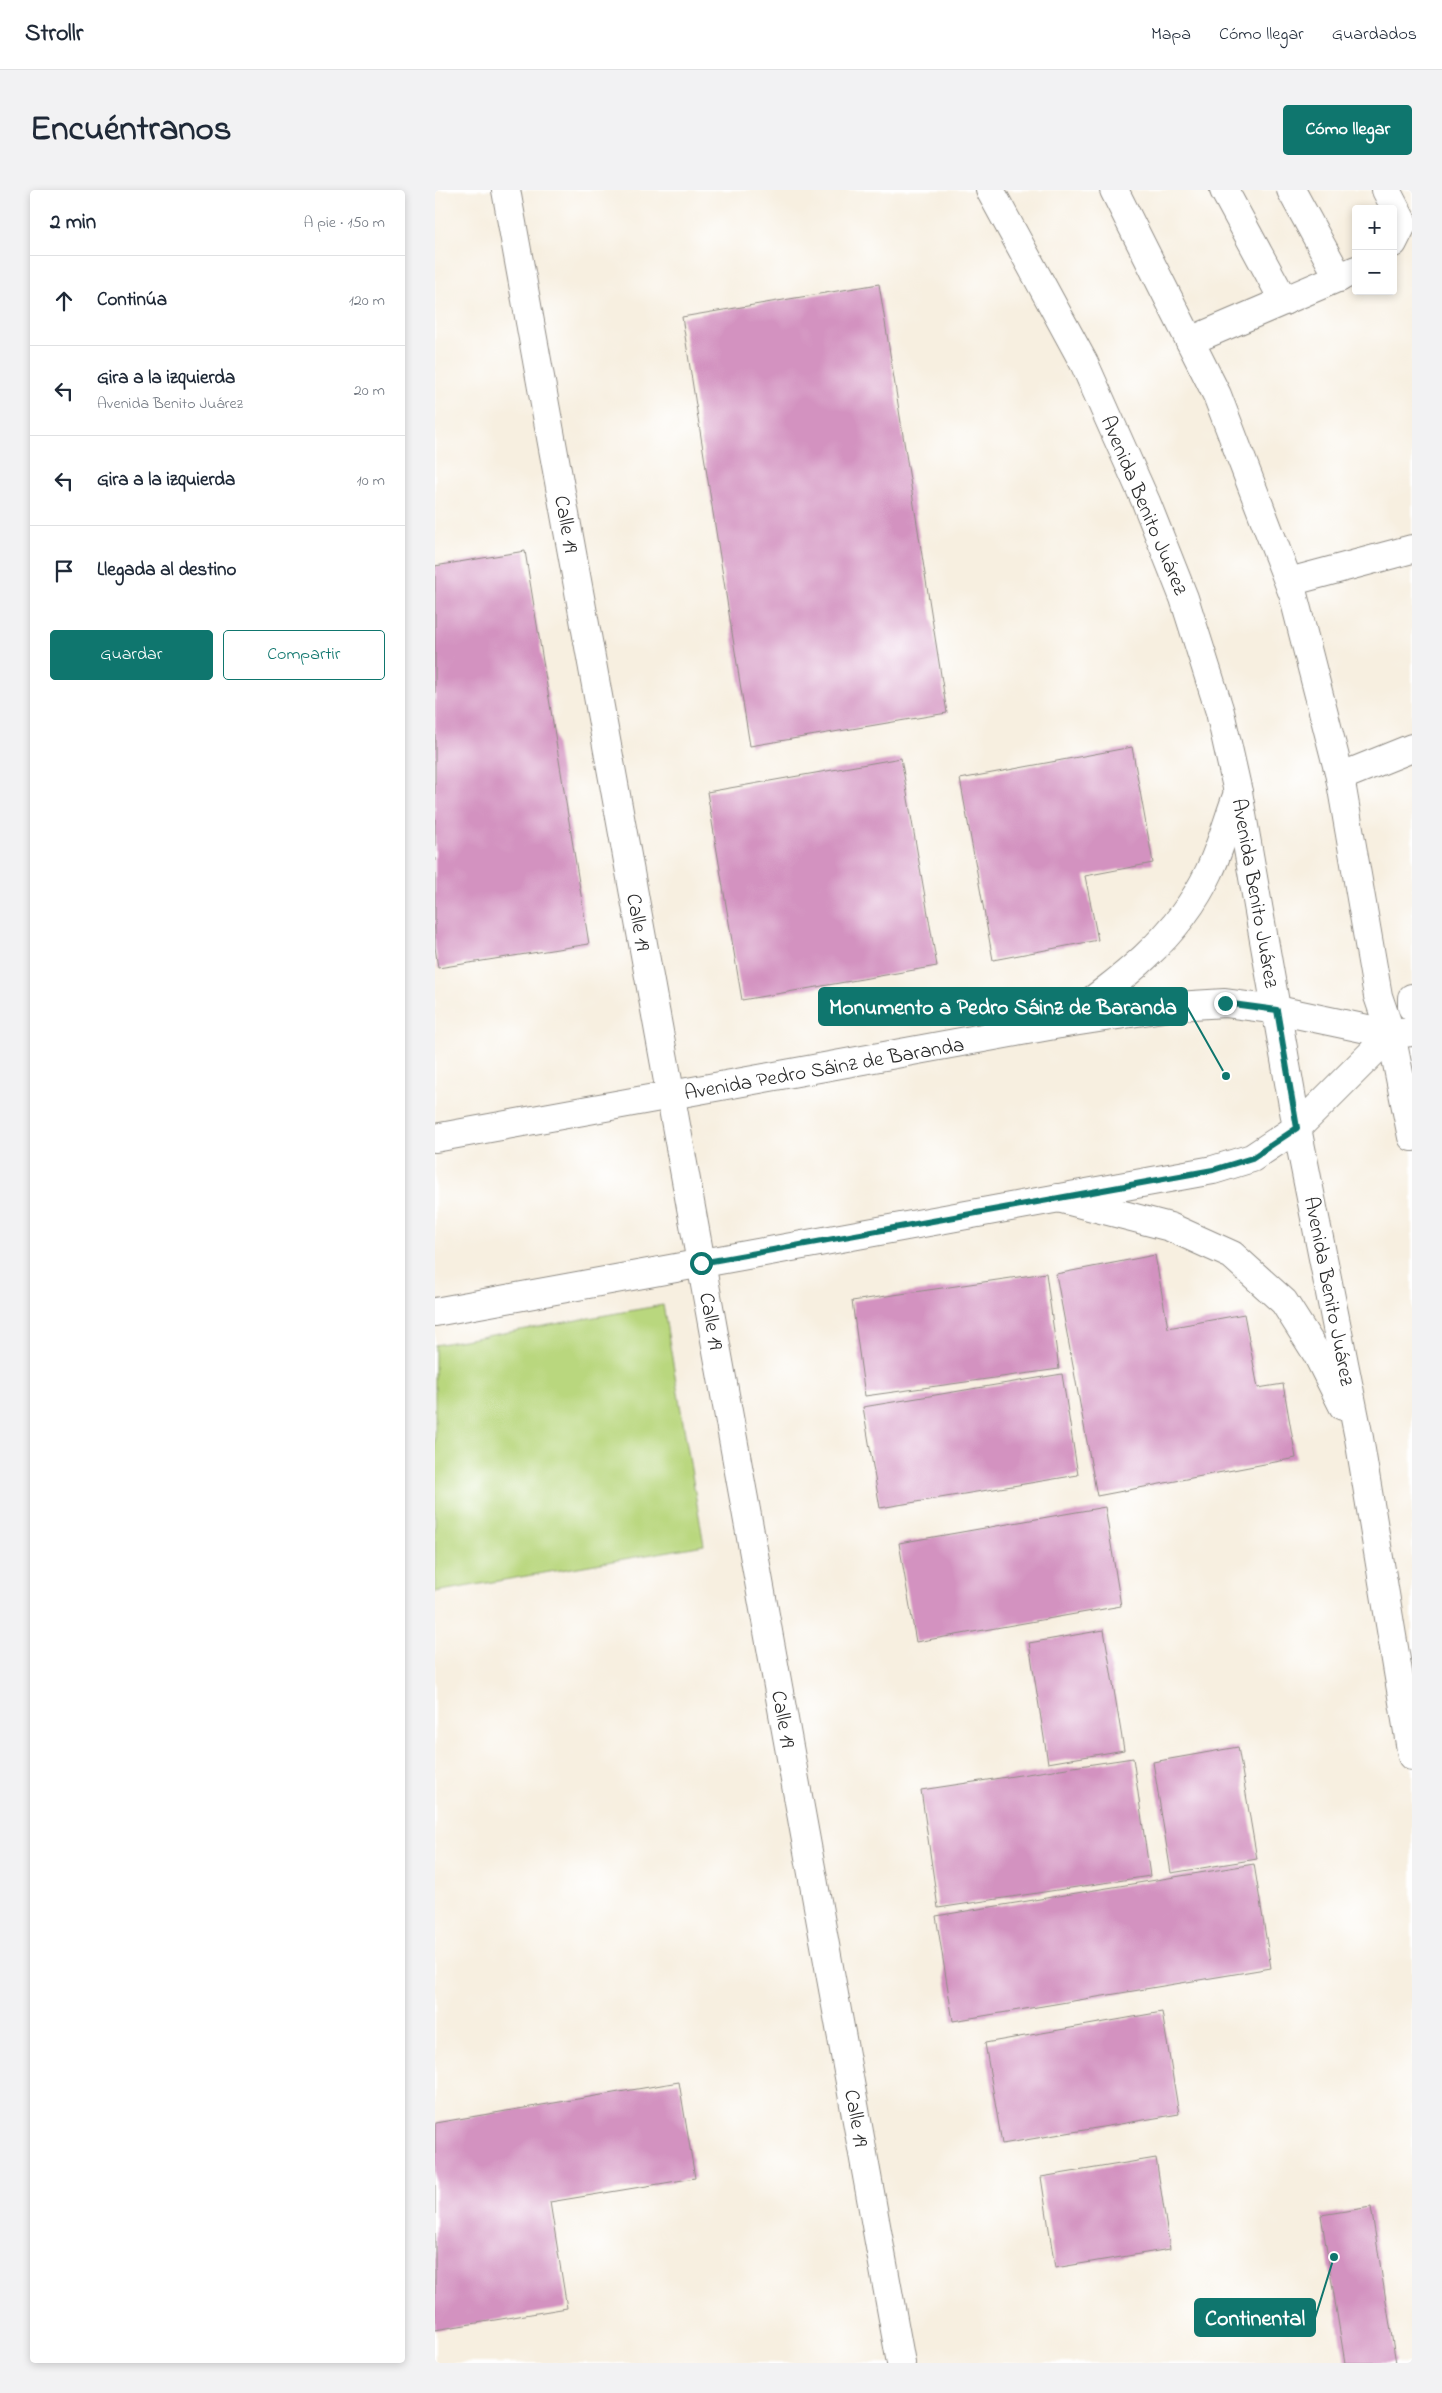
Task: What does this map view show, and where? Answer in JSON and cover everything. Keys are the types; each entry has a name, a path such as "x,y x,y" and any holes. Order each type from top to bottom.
{"street":[{"name":"Calle 19","path":"506,190 901,2363"},
{"name":"Avenida Benito Juárez","path":"990,190 1084,363 1146,502 1184,598 1217,702 1238,792 1297,1128 1359,1438 1412,1756"},
{"path":"1224,190 1284,301"},
{"path":"1189,341 1347,274 1291,190"},
{"path":"1387,190 1394,205"},
{"path":"1118,191 1189,341 1217,395 1289,582 1340,777 1378,996 1402,1033 1412,1136"},
{"path":"1397,210 1403,222 1397,235"},
{"path":"1289,582 1412,549"},
{"path":"1340,777 1412,748"},
{"path":"1060,1024 1129,974 1177,924 1209,873 1238,792"},
{"path":"1412,998 1412,1007"},
{"name":"Avenida Pedro Sáinz de Baranda","path":"435,1138 1060,1024 1175,1006 1225,1003 1277,1010 1402,1033"},
{"path":"435,1312 1213,1170 1252,1158 1297,1128 1402,1033"},
{"path":"1058,1198 1170,1227 1232,1255 1283,1302 1317,1354 1359,1438"}],"green space":[{"path":"663,1305 704,1545 435,1592 435,1345"}],"building":[{"path":"879,284 947,713 750,746 682,317"},
{"path":"525,551 589,944 438,968 435,947 435,566"},
{"path":"1132,747 1153,863 1085,876 1098,940 993,960 960,779"},
{"path":"901,758 937,966 742,1000 707,792"},
{"path":"1155,1255 1168,1328 1244,1314 1258,1388 1283,1384 1296,1458 1097,1496 1056,1274"},
{"path":"1046,1273 1059,1369 865,1396 852,1301"},
{"path":"1062,1374 1078,1475 880,1508 863,1407"},
{"path":"1105,1507 1121,1606 916,1642 899,1543"},
{"path":"1104,1630 1124,1750 1048,1763 1029,1643"},
{"path":"1238,1747 1257,1859 1171,1873 1153,1762"},
{"path":"1133,1758 1150,1876 938,1908 921,1790"},
{"path":"1254,1864 1271,1968 953,2021 936,1916"},
{"path":"1162,2012 1179,2114 1002,2144 985,2043"},
{"path":"679,2082 695,2178 550,2202 567,2308 435,2330 435,2123"},
{"path":"1156,2158 1170,2249 1055,2268 1041,2177"},
{"path":"1371,2207 1396,2363 1345,2363 1321,2215"}],"place":[{"name":"Monumento a Pedro Sáinz de Baranda","path":"1226,1076"},
{"name":"Continental","path":"1334,2257"}],"route":[{"path":"701,1263 1213,1170 1252,1158 1297,1128 1277,1010 1225,1003"}]}
